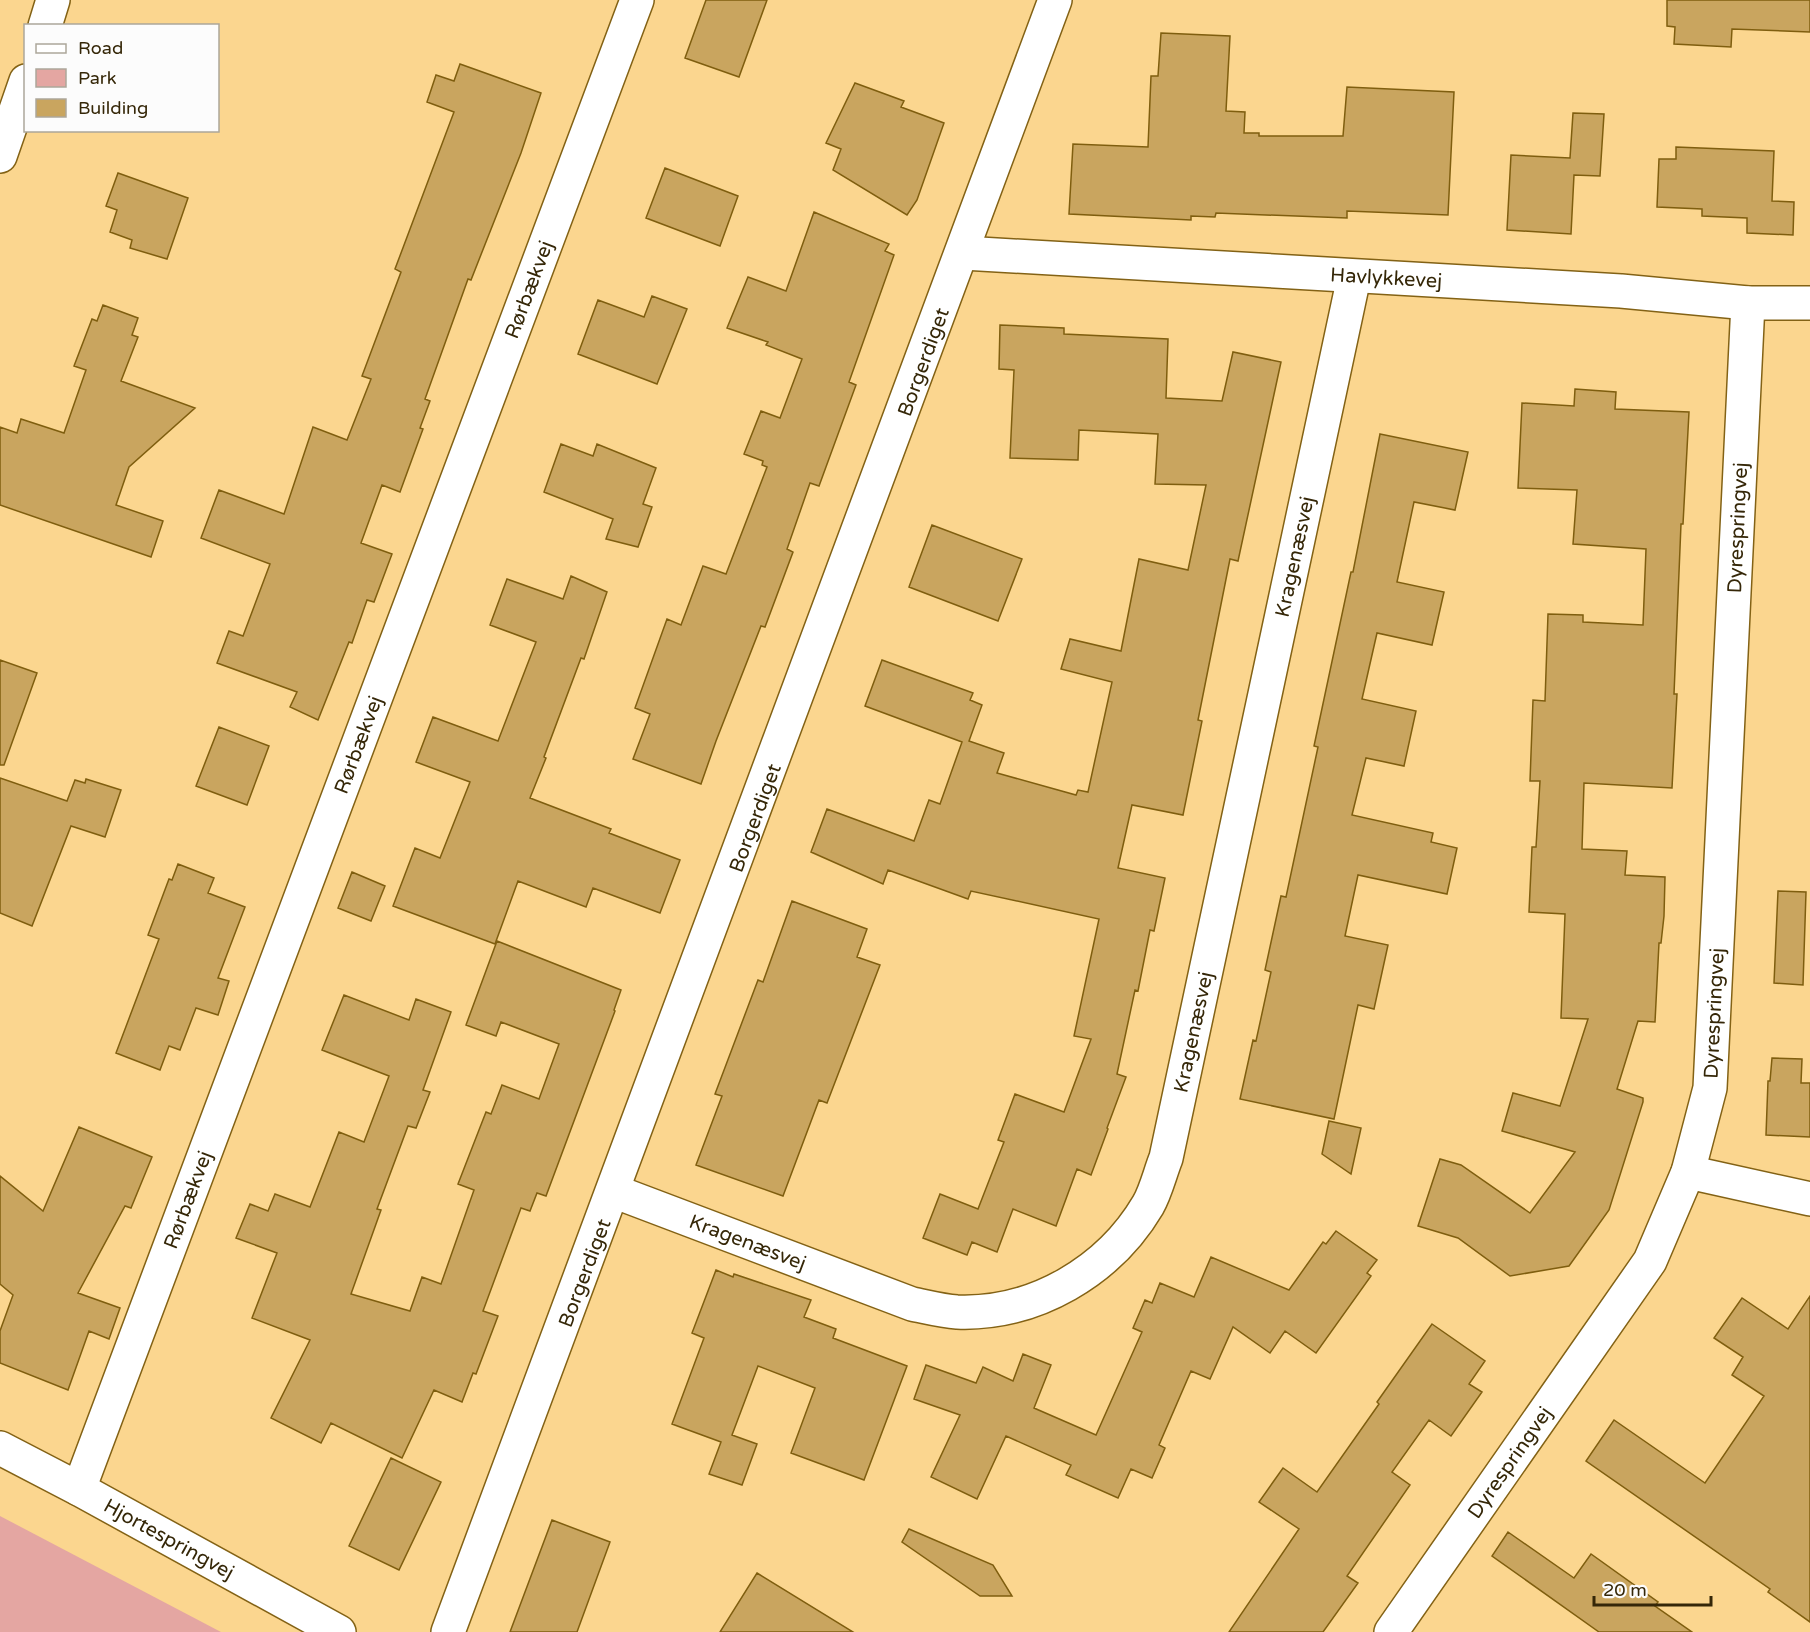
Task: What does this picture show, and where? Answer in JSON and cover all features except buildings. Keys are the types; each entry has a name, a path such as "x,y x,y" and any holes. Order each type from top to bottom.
{"street":[{"path":"46,24 53,0"},
{"name":"Rørbækvej","path":"79,1489 637,0"},
{"name":"Borgerdiget","path":"448,1632 616,1192 1055,0"},
{"path":"0,156 24,87"},
{"name":"Havlykkevej","path":"963,253 1612,291 1748,303 1810,303"},
{"name":"Kragenæsvej","path":"616,1192 912,1304 957,1312 1002,1309 1046,1296 1085,1274 1121,1243 1149,1204 1166,1158 1354,277"},
{"name":"Dyrespringvej","path":"1391,1632 1650,1260 1688,1172 1710,1088 1748,303"},
{"path":"1688,1172 1810,1199"},
{"name":"Hjortespringvej","path":"0,1448 339,1632"}],"green space":[{"path":"0,1516 221,1632 0,1632"}]}
